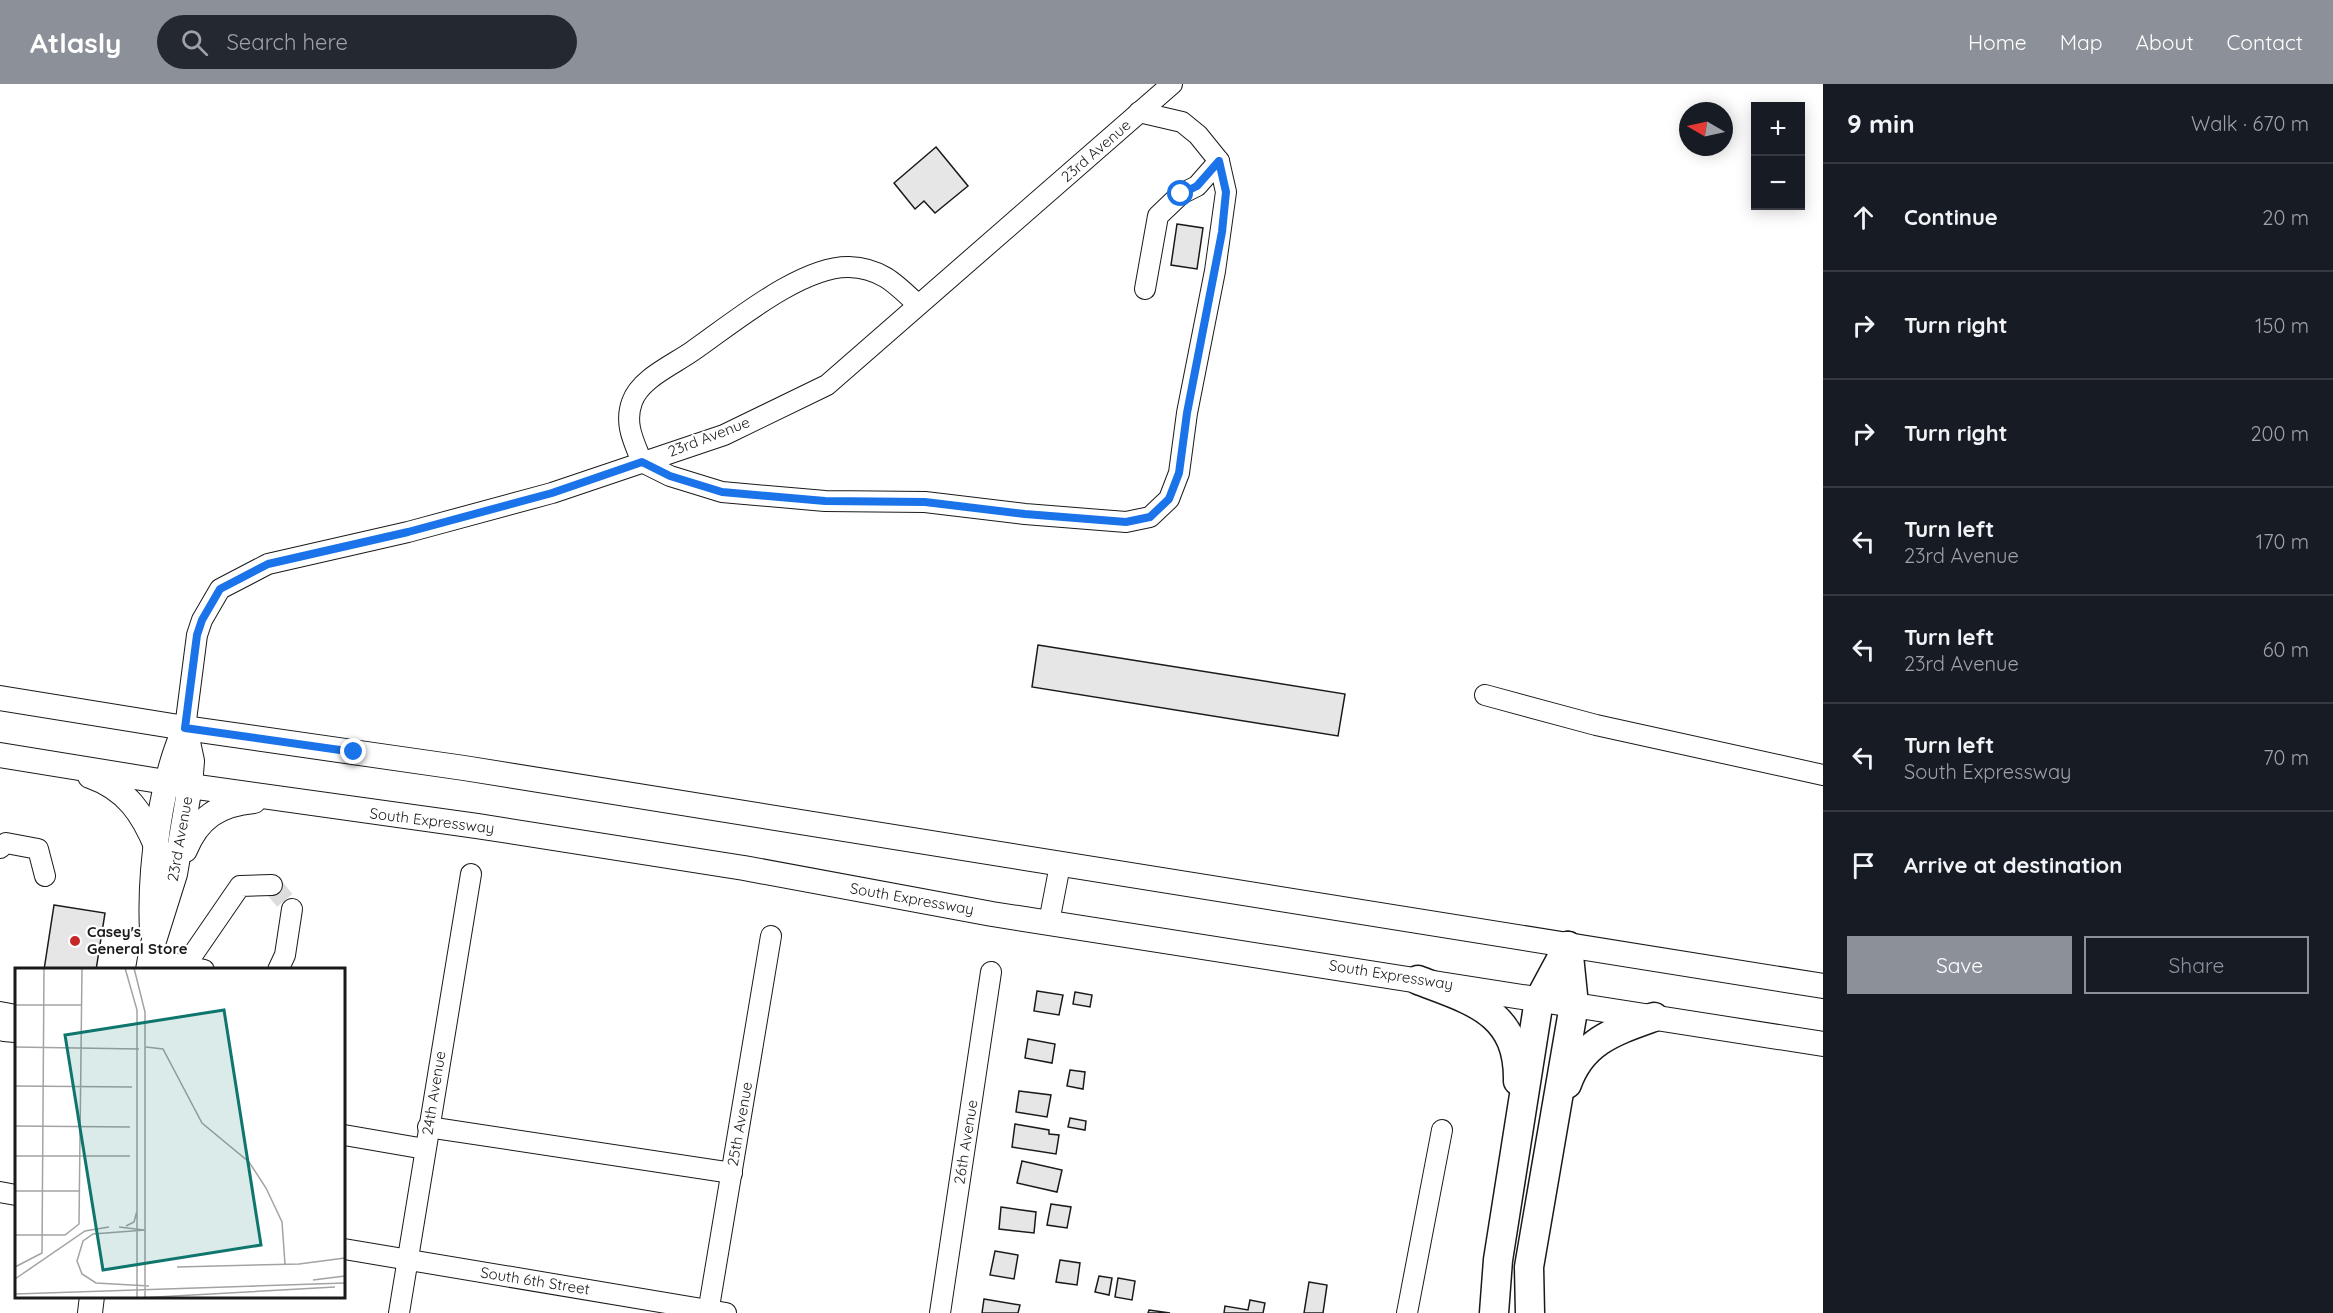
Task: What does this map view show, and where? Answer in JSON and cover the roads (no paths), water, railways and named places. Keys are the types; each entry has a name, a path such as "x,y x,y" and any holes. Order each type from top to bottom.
{"highway":[{"path":"1494,1313 1498,1260 1539,1000 1568,946"},
{"path":"1530,1313 1529,1267 1574,1005 1568,946"},
{"path":"1418,980 1474,1001 1497,1017 1509,1033 1516,1052 1518,1076 1517,1147"},
{"path":"1550,1137 1570,1074 1585,1052 1609,1033 1654,1017"}],"main road":[{"path":"0,698 185,728 476,770 1823,986"},
{"name":"23rd Avenue","path":"150,958 150,897 166,782 172,756 185,728"},
{"name":"23rd Avenue","path":"150,958 175,874 190,786 192,761 185,728"},
{"name":"South Expressway","path":"0,755 190,786 477,826 744,868 1049,922 1823,1044"},
{"path":"54,763 104,781 124,794 146,822 157,848"},
{"path":"175,874 195,829 207,815 242,802 279,799"},
{"path":"90,1313 93,1298"}],"street":[{"name":"23rd Avenue","path":"185,728 197,635 202,620 220,589 268,564 408,532 552,493 724,435 827,385 1172,84"},
{"path":"918,305 889,277 850,267 835,268 805,279 760,303 653,377 633,398 628,413 629,428 642,462 670,476 722,492 825,501 925,502 1025,514 1115,521 1150,517 1169,499 1179,473 1187,413 1222,232 1226,192 1219,161 1198,135 1182,122 1139,112"},
{"path":"1144,289 1158,216 1181,194 1197,186 1219,161"},
{"path":"1485,695 1596,724 1823,776"},
{"path":"0,848 6,843 38,849 45,876"},
{"path":"1049,922 1060,865"},
{"name":"24th Avenue","path":"399,1313 471,874"},
{"path":"150,958 195,968 240,886 272,885"},
{"path":"278,968 285,955 292,909"},
{"name":"25th Avenue","path":"714,1312 732,1173 771,936"},
{"name":"26th Avenue","path":"940,1313 991,972"},
{"path":"428,1127 732,1173"},
{"path":"1407,1313 1442,1130"},
{"path":"345,1135 425,1149"},
{"path":"0,1192 15,1195"},
{"name":"South 6th Street","path":"345,1249 714,1312"}],"tunnel":[{"path":"272,885 292,909"}],"place":[{"name":"Casey's General Store","path":"75,941"}]}
